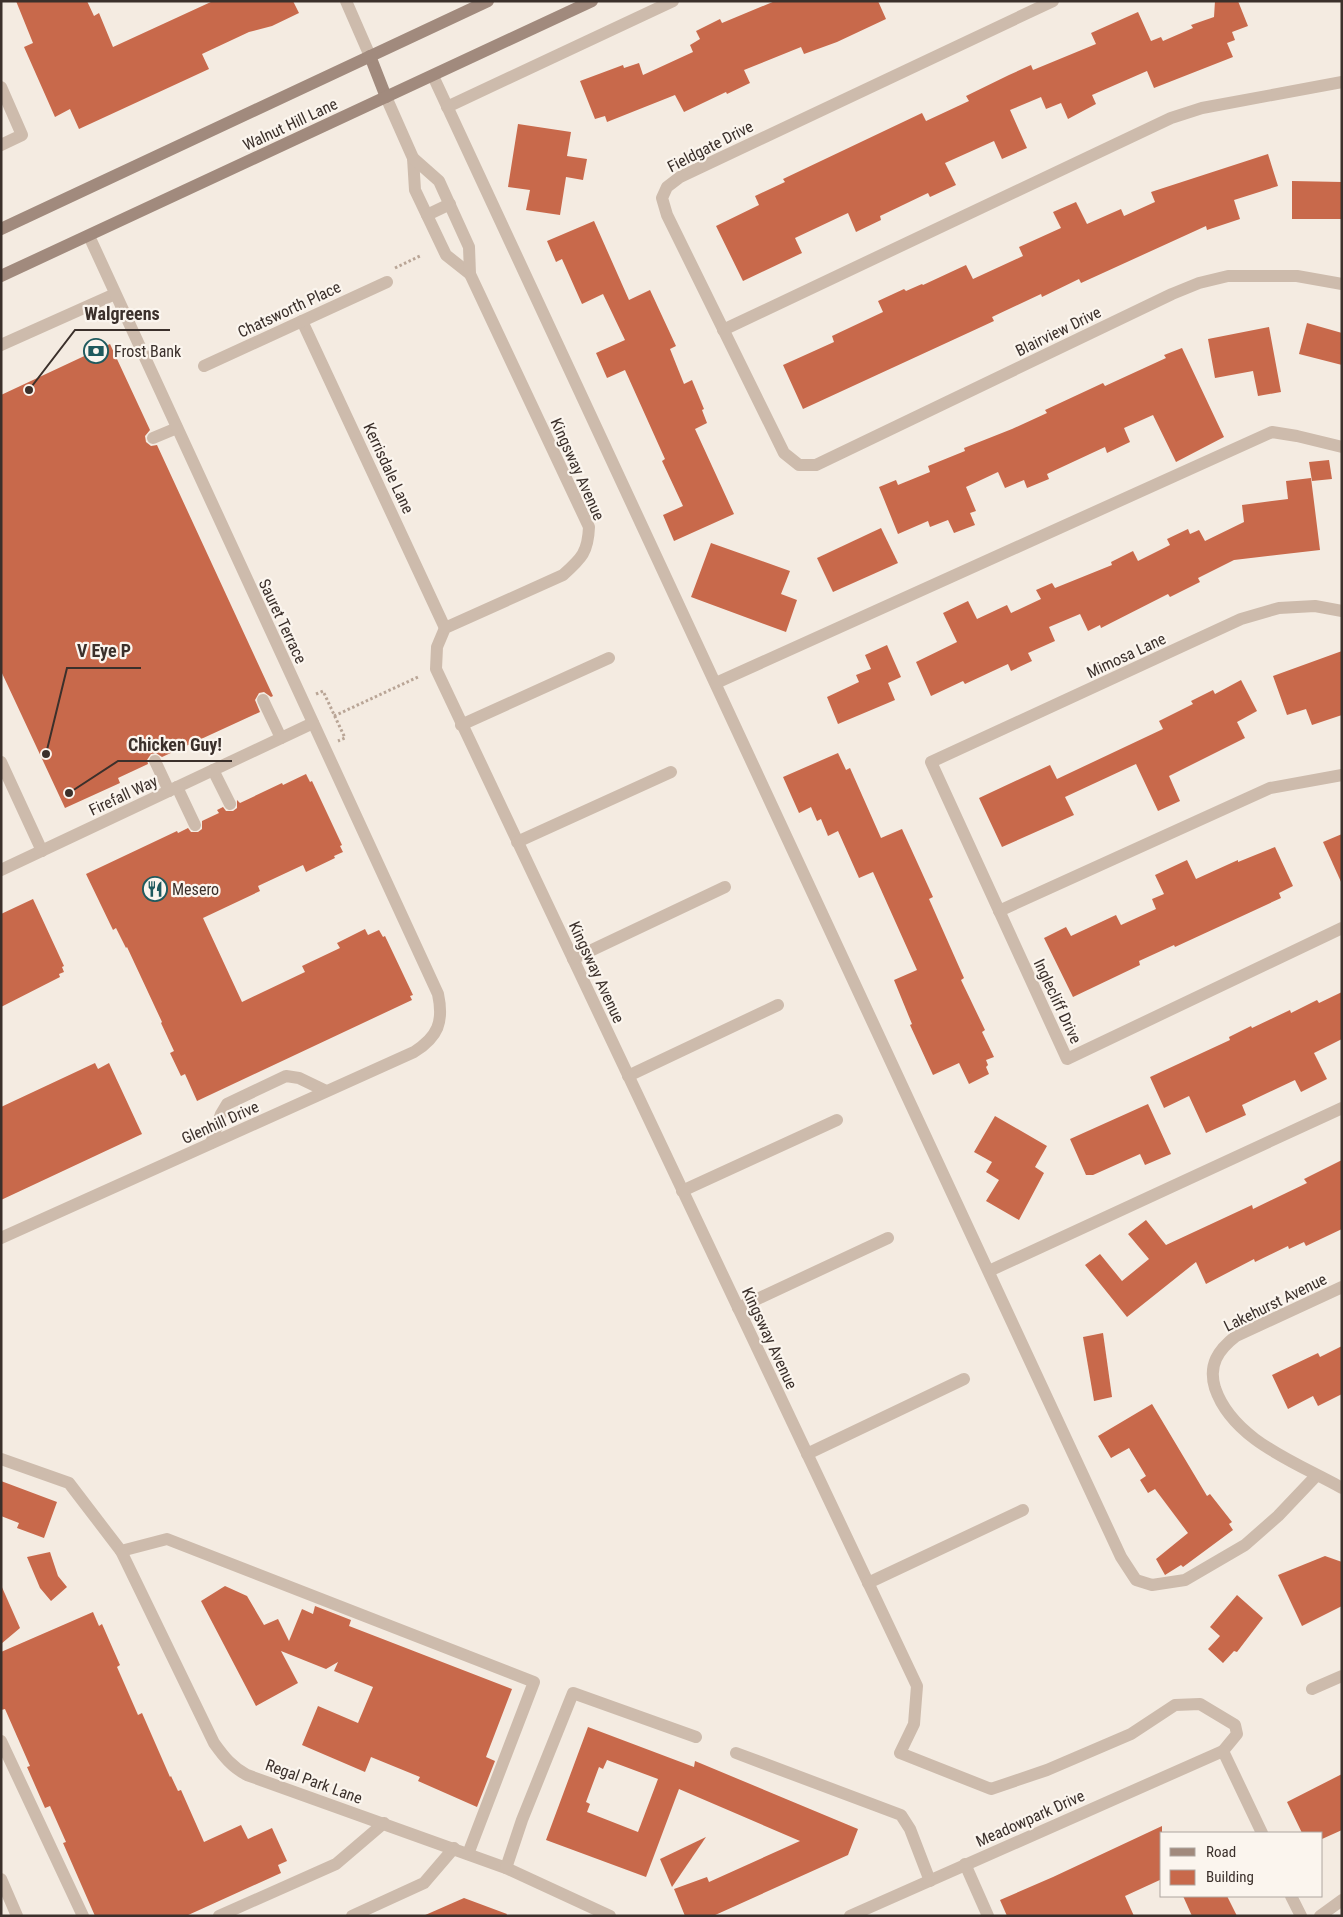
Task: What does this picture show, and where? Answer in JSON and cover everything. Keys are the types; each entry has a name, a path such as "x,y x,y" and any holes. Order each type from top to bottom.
{"main road":[{"name":"Walnut Hill Lane","path":"1,229 488,1"},
{"name":"Walnut Hill Lane","path":"1,276 592,1"},
{"path":"370,56 386,97"}],"street":[{"path":"346,1 370,56"},
{"path":"447,107 673,1"},
{"name":"Fieldgate Drive","path":"799,465 784,453 667,215 662,198 668,187 680,177 1053,1"},
{"path":"433,76 1121,1557 1136,1580 1152,1585 1185,1580 1245,1545 1278,1516 1316,1476"},
{"path":"723,330 1171,118 1202,108 1342,82"},
{"path":"1,87 22,135 1,145"},
{"name":"Kingsway Avenue","path":"386,97 413,158 416,190 427,215 446,255 470,274"},
{"name":"Kingsway Avenue","path":"413,158 439,180 469,247 470,274 589,526 588,545 578,562 563,574 445,628 437,646 436,669 917,1686 914,1724 900,1753 991,1789 1048,1770 1131,1734 1175,1706 1200,1704 1235,1724 1237,1734 1223,1751"},
{"path":"427,215 450,204"},
{"name":"Sauret Terrace","path":"89,236 438,994 441,1007 440,1021"},
{"name":"Blairview Drive","path":"799,465 816,465 1172,294 1199,283 1228,276 1297,276 1342,284"},
{"name":"Chatsworth Place","path":"204,366 387,282"},
{"path":"1,345 115,294"},
{"name":"Kerrisdale Lane","path":"302,321 445,628"},
{"path":"153,438 177,428"},
{"path":"716,683 1272,432 1342,446"},
{"name":"Mimosa Lane","path":"931,762 1242,619 1279,608 1315,606 1342,611"},
{"path":"461,725 609,658"},
{"path":"263,700 282,738"},
{"name":"Firefall Way","path":"1,870 313,724"},
{"path":"155,761 195,825"},
{"path":"1,762 42,851"},
{"name":"Inglecliff Drive","path":"931,762 1067,1059 1342,928"},
{"path":"214,770 230,804"},
{"path":"517,842 671,772"},
{"path":"999,911 1270,788 1342,775"},
{"path":"572,959 725,887"},
{"path":"628,1076 778,1005"},
{"name":"Glenhill Drive","path":"1,1238 420,1048 435,1034 440,1021"},
{"path":"211,1144 221,1114 227,1104 286,1076 299,1078 326,1092"},
{"path":"989,1271 1342,1108"},
{"path":"682,1191 837,1120"},
{"path":"738,1308 888,1238"},
{"name":"Lakehurst Avenue","path":"1340,1485 1316,1476 1245,1432 1220,1402 1212,1378 1216,1356 1223,1346 1236,1336 1342,1287"},
{"path":"807,1454 964,1379"},
{"name":"Regal Park Lane","path":"1,1459 69,1483 122,1551 214,1743 227,1761 247,1775 506,1868 610,1916"},
{"path":"868,1583 1023,1510"},
{"path":"122,1551 167,1539 534,1682 468,1854"},
{"path":"1312,1689 1342,1676"},
{"path":"506,1868 522,1820 572,1693 696,1737"},
{"path":"1,1741 83,1916"},
{"path":"1223,1751 1262,1832"},
{"name":"Meadowpark Drive","path":"850,1916 1223,1751"},
{"path":"736,1753 901,1815 910,1828 930,1881"},
{"path":"219,1916 336,1864 384,1823"},
{"path":"352,1916 424,1883 454,1848"},
{"path":"965,1864 988,1916"},
{"path":"1,1879 18,1916"},
{"path":"1292,1897 1301,1916"},
{"path":"1320,1916 1342,1900"}],"path":[{"path":"387,282 389,277 396,274 393,269 422,255"},
{"path":"334,716 418,677"}],"building":[{"path":"16,1 87,1 94,16 99,13 113,47 213,1 293,1 299,13 272,26 249,32 202,54 209,69 79,129 70,109 55,117 24,47 33,43"},
{"path":"775,1 878,1 886,19 837,42 804,54 801,47 744,70 750,83 684,112 675,95 607,122 605,116 595,119 580,81 623,65 624,68 639,63 643,75 693,52 690,45 700,39 696,31 720,19 722,23"},
{"path":"1215,1 1238,1 1248,26 1232,32 1235,40 1227,43 1233,57 1154,88 1147,71 1092,95 1096,104 1068,119 1061,103 1046,109 1041,97 1010,110 1027,148 1002,159 994,141 945,163 956,185 930,197 928,193 880,216 881,220 856,232 848,213 795,238 802,253 743,281 716,226 759,205 755,196 785,182 783,179 922,113 926,121 969,101 966,96 1031,65 1033,70 1096,44 1091,33 1138,12 1151,41 1161,37 1163,41 1193,28 1191,25 1214,17"},
{"path":"518,124 571,132 567,156 587,159 583,180 566,177 560,215 526,210 530,190 508,187"},
{"path":"1268,154 1278,186 1234,200 1240,219 1207,230 1206,226 1081,283 1079,279 1042,297 1041,294 992,317 994,321 803,409 783,365 834,342 832,336 883,312 878,301 904,289 906,291 923,285 966,265 973,279 1023,256 1019,247 1061,228 1053,212 1076,202 1087,224 1121,209 1124,216 1155,202 1151,192"},
{"path":"1292,181 1342,182 1342,219 1292,219"},
{"path":"594,221 629,300 650,290 676,346 670,349 684,384 692,380 704,409 702,410 707,423 695,429 734,514 674,541 663,515 683,506 662,461 665,459 625,370 607,378 596,353 625,340 603,294 582,304 562,259 556,262 547,241"},
{"path":"1307,323 1342,333 1342,365 1299,354"},
{"path":"1269,327 1281,392 1258,396 1253,371 1215,378 1208,339"},
{"path":"110,344 150,430 145,436 146,442 151,446 157,445 273,696 271,697 264,692 259,693 255,700 260,712 162,757 156,753 151,754 147,760 148,764 118,778 120,783 65,808 1,671 1,395"},
{"path":"1182,348 1224,437 1176,462 1153,415 1124,428 1130,442 1107,453 1105,447 1047,474 1049,479 1027,488 1024,480 1005,488 998,472 966,487 976,511 970,513 975,525 954,533 948,520 930,527 928,521 898,534 879,487 896,480 898,485 930,472 928,466 965,451 964,448 1047,413 1045,410 1103,383 1105,386 1166,358 1164,355"},
{"path":"1329,460 1332,479 1312,481 1309,462"},
{"path":"1311,478 1320,550 1234,560 1198,578 1200,582 1170,597 1168,594 1101,628 1100,625 1088,631 1080,614 1049,627 1055,641 1028,653 1032,661 1011,671 1008,664 965,684 963,681 931,696 916,662 957,642 943,613 968,601 977,619 1007,605 1011,613 1041,599 1036,590 1052,583 1055,588 1112,565 1111,562 1133,551 1138,561 1170,545 1167,539 1188,529 1190,534 1199,530 1205,541 1244,522 1242,505 1288,499 1286,481"},
{"path":"881,528 898,563 833,592 817,558"},
{"path":"711,543 790,571 781,594 797,600 786,632 691,597"},
{"path":"887,645 901,677 888,683 895,700 838,724 827,697 859,682 856,675 871,669 865,655"},
{"path":"1342,651 1342,715 1312,725 1306,709 1287,715 1273,676"},
{"path":"1241,680 1257,711 1237,722 1245,738 1169,776 1180,801 1158,811 1136,764 1065,797 1074,815 1002,847 979,798 1050,765 1057,779 1163,729 1159,721 1193,704 1191,701 1213,690 1215,694"},
{"path":"838,753 846,770 850,768 881,838 902,829 933,897 929,899 964,978 961,980 985,1030 982,1032 994,1057 986,1060 989,1074 969,1084 959,1063 933,1075 910,1025 912,1024 894,980 917,970 873,872 859,878 838,831 828,836 821,819 817,821 811,807 799,813 783,777"},
{"path":"306,774 310,782 312,781 342,845 340,846 343,852 306,872 303,865 258,886 260,891 203,918 242,1002 305,972 302,966 340,948 337,943 365,929 368,935 379,930 383,937 385,936 413,995 410,996 412,1000 197,1101 185,1074 181,1076 170,1053 174,1051 127,947 116,928 113,930 86,874 177,831 178,833 188,828 191,832 198,832 202,829 202,821 219,813 217,810 223,807 226,811 233,811 237,808 237,800 240,803"},
{"path":"1342,834 1342,884 1323,842"},
{"path":"1275,847 1293,886 1279,893 1281,898 1175,947 1174,945 1139,961 1140,965 1073,997 1044,938 1066,927 1071,936 1116,915 1121,925 1156,909 1152,899 1164,894 1155,875 1187,860 1196,879 1238,860 1238,862"},
{"path":"33,899 64,966 62,967 64,972 59,974 60,977 1,1007 1,914"},
{"path":"1342,992 1342,1039 1314,1053 1327,1079 1301,1092 1295,1080 1242,1105 1246,1115 1206,1133 1189,1096 1164,1108 1150,1077 1230,1040 1229,1037 1251,1026 1252,1028 1290,1010 1291,1013 1317,1000 1319,1003"},
{"path":"95,1063 98,1069 109,1063 142,1134 1,1200 1,1107"},
{"path":"1148,1104 1171,1154 1145,1165 1140,1154 1093,1175 1086,1175 1070,1139"},
{"path":"995,1116 1047,1146 1035,1167 1044,1173 1019,1220 986,1201 999,1180 986,1172 992,1162 974,1152"},
{"path":"1342,1160 1342,1229 1306,1246 1304,1242 1289,1249 1288,1246 1255,1262 1254,1259 1206,1284 1196,1262 1127,1317 1085,1265 1100,1254 1122,1281 1149,1259 1128,1234 1146,1220 1166,1245 1252,1205 1253,1209 1307,1183 1304,1179"},
{"path":"1103,1333 1112,1397 1094,1401 1083,1337"},
{"path":"1342,1346 1342,1394 1318,1406 1313,1396 1288,1409 1272,1375 1318,1353 1320,1357"},
{"path":"1152,1404 1207,1496 1210,1494 1232,1522 1229,1524 1233,1530 1183,1567 1181,1565 1165,1575 1156,1559 1188,1533 1155,1489 1148,1493 1140,1480 1146,1476 1129,1448 1111,1458 1098,1436"},
{"path":"1,1481 57,1502 44,1538 17,1528 19,1523 1,1516"},
{"path":"50,1552 58,1576 67,1587 51,1601 40,1588 27,1557"},
{"path":"1325,1556 1342,1562 1342,1606 1302,1626 1278,1575"},
{"path":"1,1585 20,1628 1,1644"},
{"path":"225,1586 247,1596 264,1625 278,1619 289,1641 302,1609 313,1614 315,1606 351,1620 349,1626 512,1689 486,1757 495,1761 477,1807 418,1781 420,1777 371,1757 365,1772 302,1745 318,1706 358,1723 373,1687 334,1671 338,1662 326,1669 281,1651 298,1683 256,1706 201,1601"},
{"path":"1237,1595 1263,1618 1237,1652 1234,1651 1223,1663 1208,1649 1220,1636 1210,1627"},
{"path":"93,1612 99,1626 102,1624 120,1665 117,1667 138,1715 142,1713 170,1777 178,1791 181,1790 204,1842 241,1825 248,1839 272,1828 287,1861 278,1865 281,1873 186,1916 95,1916 63,1843 66,1842 50,1806 45,1808 27,1767 30,1766 5,1709 1,1710 1,1652"},
{"path":"588,1727 694,1767 695,1761 858,1829 848,1855 713,1916 685,1916 674,1889 707,1877 709,1882 800,1841 679,1789 646,1877 546,1840","holes":["607,1760 658,1779 638,1832 587,1812 590,1804 586,1802 599,1767 603,1769"]},
{"path":"1342,1774 1342,1830 1323,1839 1323,1832 1302,1832 1287,1802"},
{"path":"1162,1826 1162,1832 1160,1832 1160,1880 1125,1896 1134,1916 1007,1916 1000,1900"},
{"path":"706,1837 672,1887 660,1859"},
{"path":"1183,1897 1228,1897 1237,1916 1192,1916"},
{"path":"464,1898 507,1914 506,1916 423,1916"}],"place":[{"name":"Frost Bank","path":"96,351"},
{"name":"Walgreens","path":"29,390"},
{"name":"V Eye P","path":"46,754"},
{"name":"Chicken Guy!","path":"69,793"},
{"name":"Mesero","path":"155,889"}]}
